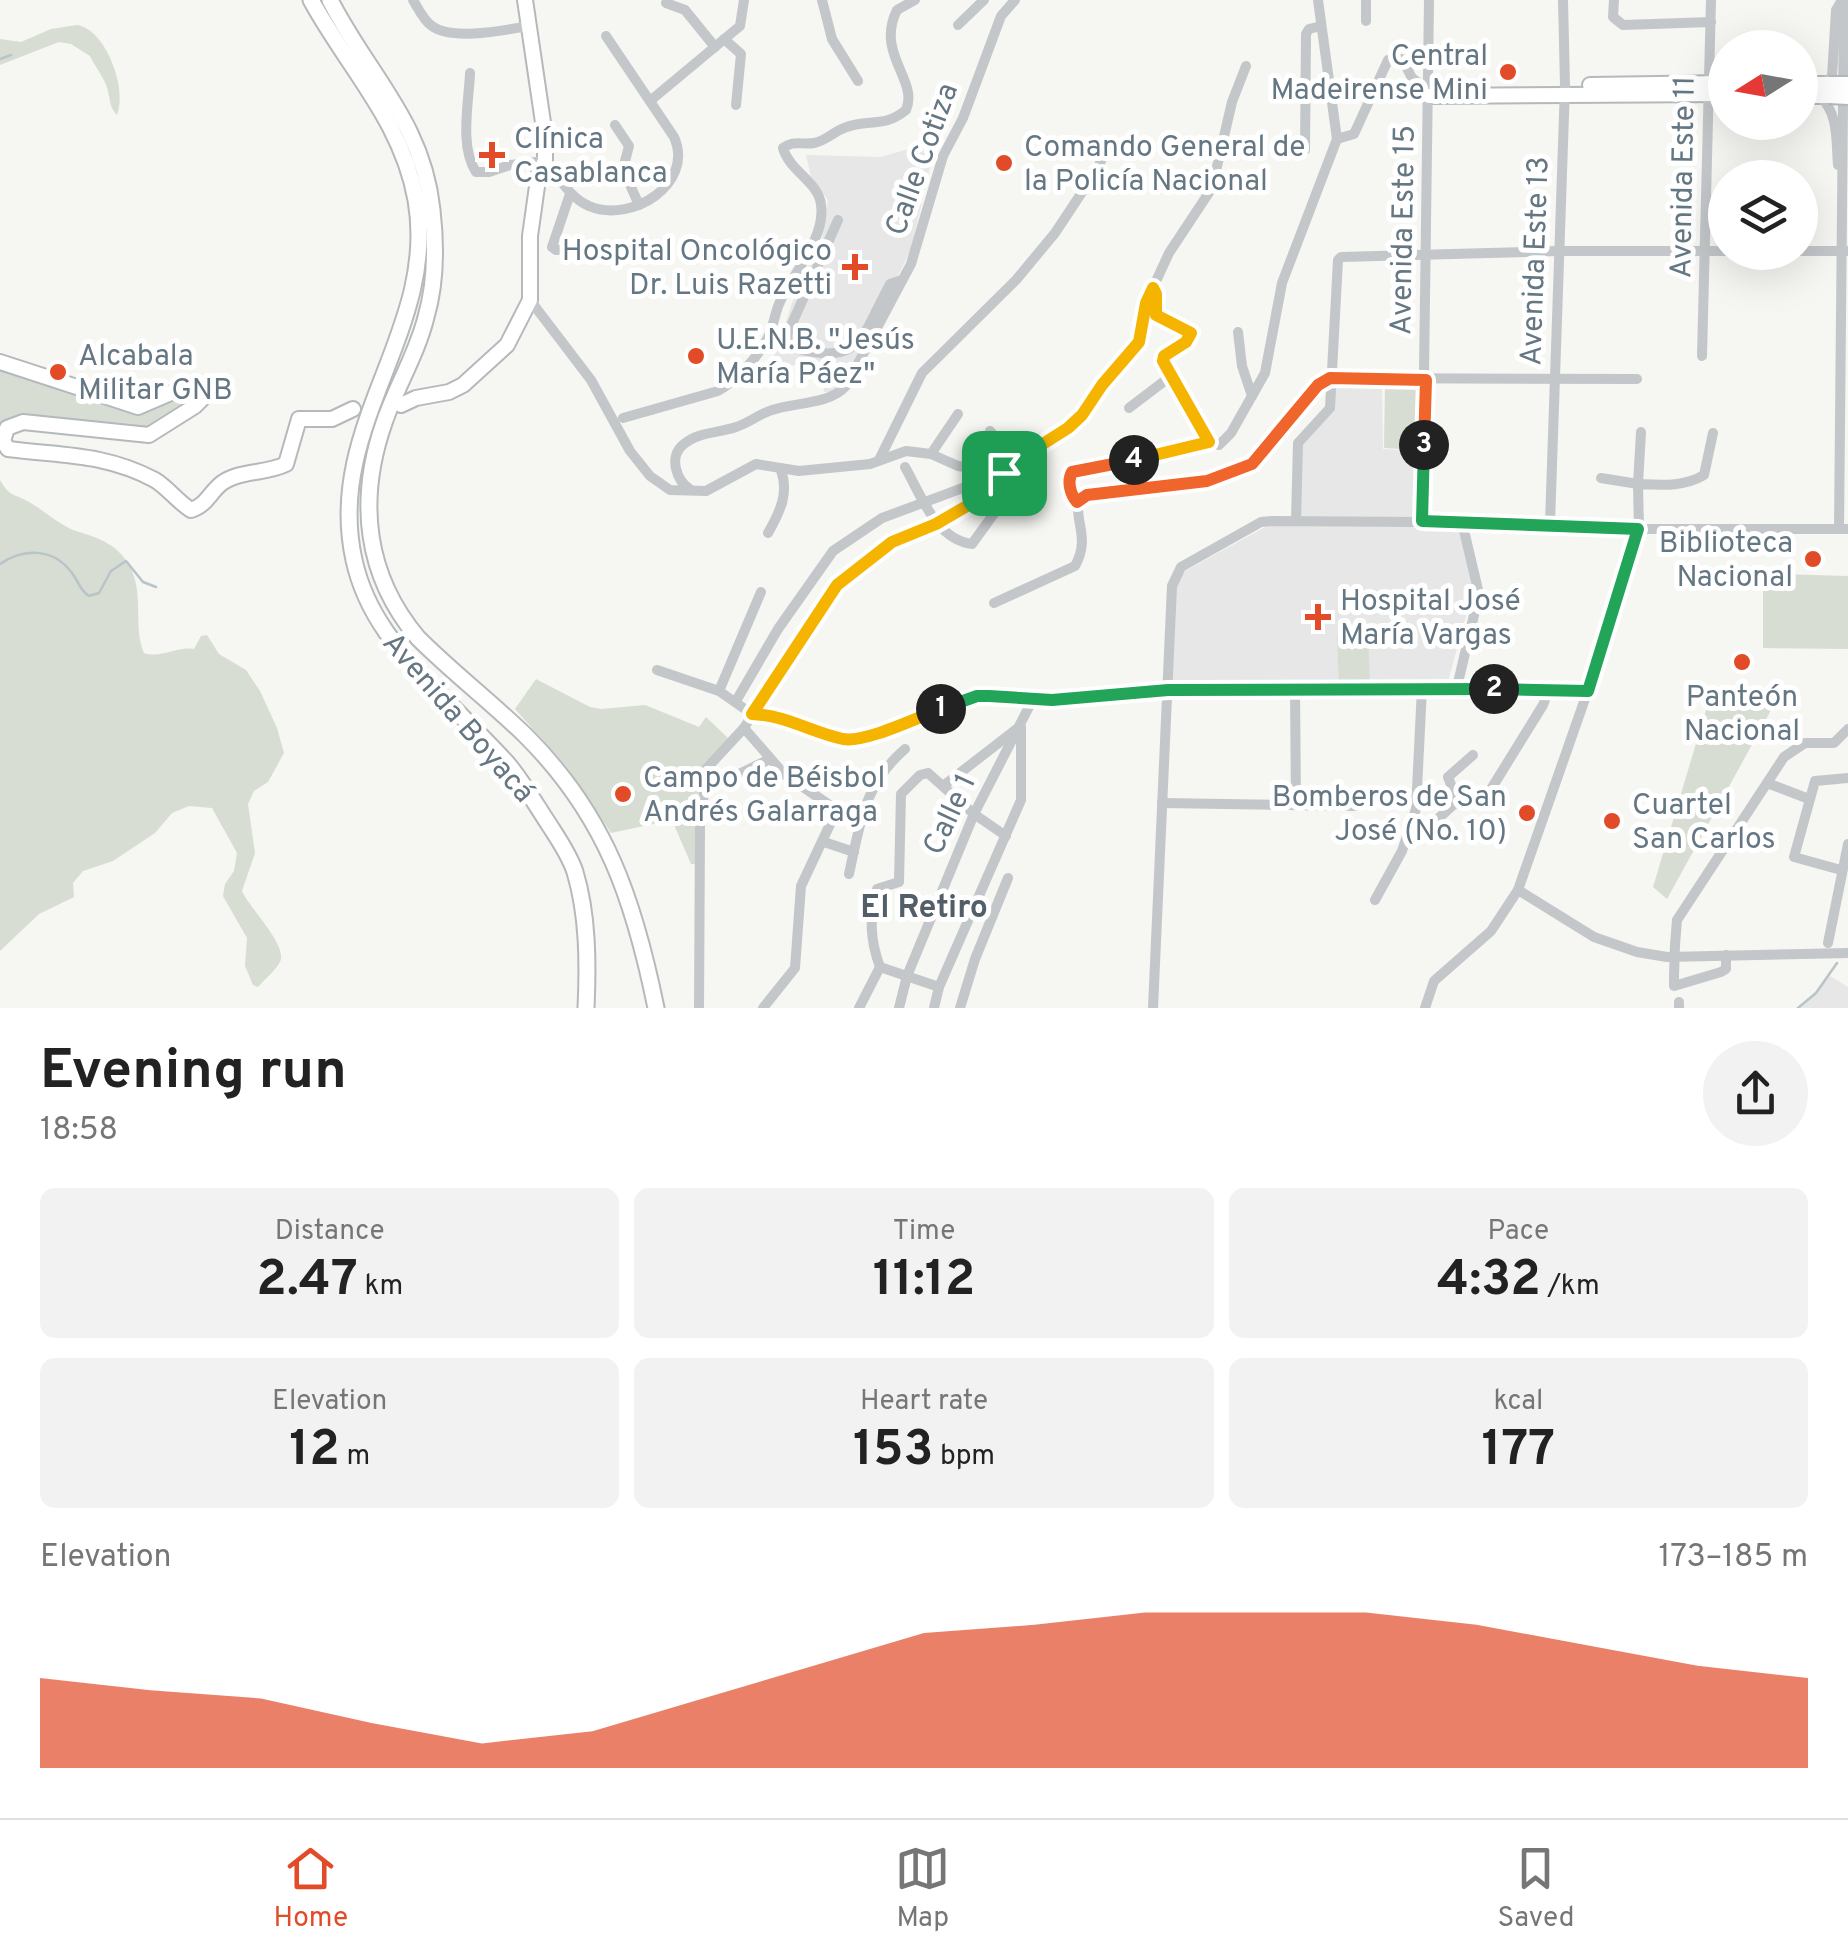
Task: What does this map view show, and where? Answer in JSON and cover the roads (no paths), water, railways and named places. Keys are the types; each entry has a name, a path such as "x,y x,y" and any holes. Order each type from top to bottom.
{"highway":[{"name":"Avenida Boyacá","path":"311,0 400,142 420,229 415,284 359,439 348,493 354,559 365,597 382,630 509,765 574,869 588,965 586,1008"},
{"name":"Avenida Boyacá","path":"330,0 410,128 421,153 432,212 435,252 426,317 383,424 369,477 369,538 376,566 395,607 418,638 526,736 552,765 593,824 621,875 647,962 656,1008"}],"main road":[{"path":"401,405 464,384 507,345 530,300 530,236 539,172 545,161 542,104 525,1"},
{"path":"1818,92 1848,84"},
{"path":"1429,91 1708,88"},
{"path":"1818,88 1848,97"},
{"path":"0,362 138,406 187,386 200,390 201,400 150,435 23,422 8,428 4,441 8,450 60,452 111,462 158,482 192,510 235,476 269,472 286,464 300,419 332,419 354,410"}],"street":[{"path":"413,0 430,26 444,31 488,33 528,26"},
{"path":"525,1 533,0"},
{"path":"650,101 743,21 744,0"},
{"path":"822,0 832,40 858,81"},
{"path":"623,418 718,391 730,384 765,344 780,302 810,250 822,212 817,193 785,159 783,148 791,142 826,140 855,124 884,124 906,110 910,98 891,52 890,39 897,10 915,0"},
{"path":"958,25 984,0"},
{"name":"Calle Cotiza","path":"645,470 664,470 675,460 678,449 693,438 737,427 771,410 840,392 911,264 943,156 963,118 1000,16 1015,0"},
{"path":"994,602 1076,566 1084,544 1077,502 1071,492 1072,472 1209,442 1219,445 1231,432 1265,372 1282,283 1338,139 1318,0"},
{"path":"1366,0 1366,20"},
{"name":"Avenida Este 15","path":"1422,521 1429,0"},
{"name":"Avenida Este 13","path":"1550,523 1565,91 1563,0"},
{"path":"1614,0 1613,17 1623,25 1711,22"},
{"name":"Avenida Este 11","path":"1710,0 1712,30"},
{"path":"1843,0 1836,10 1832,77 1824,90 1833,116 1843,188"},
{"path":"1153,1008 1172,586 1181,567 1261,522 1844,529 1843,0"},
{"path":"666,3 684,10 720,43 741,54 736,106"},
{"path":"1305,150 1306,34 1321,26"},
{"path":"470,73 468,138 476,172 545,161 570,194 598,208 640,205 663,190 680,155 674,138 606,36"},
{"path":"1338,139 1354,134 1388,60 1402,59 1412,78 1429,91"},
{"path":"700,1008 700,826 706,772 744,728 837,585 892,542 936,524 984,496 1016,463 1068,428 1135,348 1146,303 1169,253 1212,188 1232,102 1246,66"},
{"path":"615,125 629,146 623,169 640,205"},
{"name":"Avenida Este 11","path":"1702,356 1713,140"},
{"path":"880,460 922,373 1016,280 1055,233 1098,168 1106,149"},
{"path":"570,194 552,247 586,248"},
{"path":"838,220 787,335 789,347 826,356 845,352 862,336 890,284 902,280"},
{"path":"1296,522 1298,443 1330,408 1338,260 1344,256 1705,251"},
{"path":"1818,251 1845,251"},
{"path":"1153,288 1156,315 1191,333 1186,342 1164,356 1209,442"},
{"path":"530,300 590,380 626,446 665,488 706,491 756,464 800,471 880,460 906,451 932,454 958,466 1004,473"},
{"path":"1238,332 1242,366 1252,396"},
{"path":"1128,408 1172,376"},
{"path":"1077,502 1087,495 1207,481 1252,464 1318,385 1330,378 1637,380"},
{"path":"932,454 958,414"},
{"path":"905,467 936,524 972,544 1016,483 1016,463 990,431"},
{"path":"1425,1008 1434,981 1491,932 1518,890 1588,691 1638,529 1642,432"},
{"path":"1601,478 1638,484 1693,482 1704,475 1713,433"},
{"path":"675,460 681,482 691,490"},
{"path":"768,533 784,496 780,468"},
{"path":"736,701 778,629 830,554 882,518 1004,473"},
{"path":"1457,687 1479,594 1462,522"},
{"path":"719,691 761,592"},
{"path":"657,670 719,691 752,714 778,716 852,739 977,696 1032,700 1168,690 1457,687 1588,691"},
{"path":"1374,900 1402,851 1416,809 1422,688"},
{"path":"1295,690 1296,805"},
{"path":"1488,794 1548,692"},
{"name":"Calle 1","path":"899,1008 907,976 974,814 1032,700"},
{"path":"943,786 1020,726"},
{"path":"934,1008 939,987 1022,800 1020,726"},
{"path":"744,728 784,774 828,804 833,812 832,826 801,886 795,968 763,1008"},
{"path":"1726,955 1726,968 1721,972 1674,986 1678,920 1767,783 1791,751 1805,743 1834,742 1848,729"},
{"path":"849,874 871,788 905,749"},
{"path":"1402,851 1410,844 1416,827 1428,828 1454,804 1456,798 1448,777 1473,755"},
{"path":"738,775 770,758"},
{"path":"859,1008 880,966 870,927 877,890 900,882 901,794 920,775 928,773 1006,836"},
{"path":"1841,870 1794,857 1814,781 1848,778"},
{"path":"1767,783 1810,798"},
{"path":"1162,804 1360,806"},
{"path":"824,842 854,852"},
{"path":"1828,943 1848,844"},
{"path":"960,1008 1008,878"},
{"path":"1518,890 1579,929 1620,947 1667,957 1848,954"},
{"path":"880,966 939,987"}],"waterway":[{"path":"0,59 11,55"},
{"path":"0,564 30,553 49,555 67,567 89,596 99,593 111,571 126,561 143,582 156,587"},
{"path":"1798,1008 1816,993 1837,963"}],"place":[{"name":"Central Madeirense Mini","path":"1508,72"},
{"name":"Clínica Casablanca","path":"492,155"},
{"name":"Comando General de la Policía Nacional","path":"1004,163"},
{"name":"Hospital Oncológico Dr. Luis Razetti","path":"855,267"},
{"name":"U.E.N.B. \"Jesús María Páez\"","path":"696,356"},
{"name":"Alcabala Militar GNB","path":"58,372"},
{"name":"Biblioteca Nacional","path":"1813,559"},
{"name":"Hospital José María Vargas","path":"1318,617"},
{"name":"Panteón Nacional","path":"1742,662"},
{"name":"Campo de Béisbol Andrés Galarraga","path":"623,794"},
{"name":"Bomberos de San José (No. 10)","path":"1527,813"},
{"name":"Cuartel San Carlos","path":"1612,821"}],"district":[{"name":"El Retiro","path":"924,906"}]}
